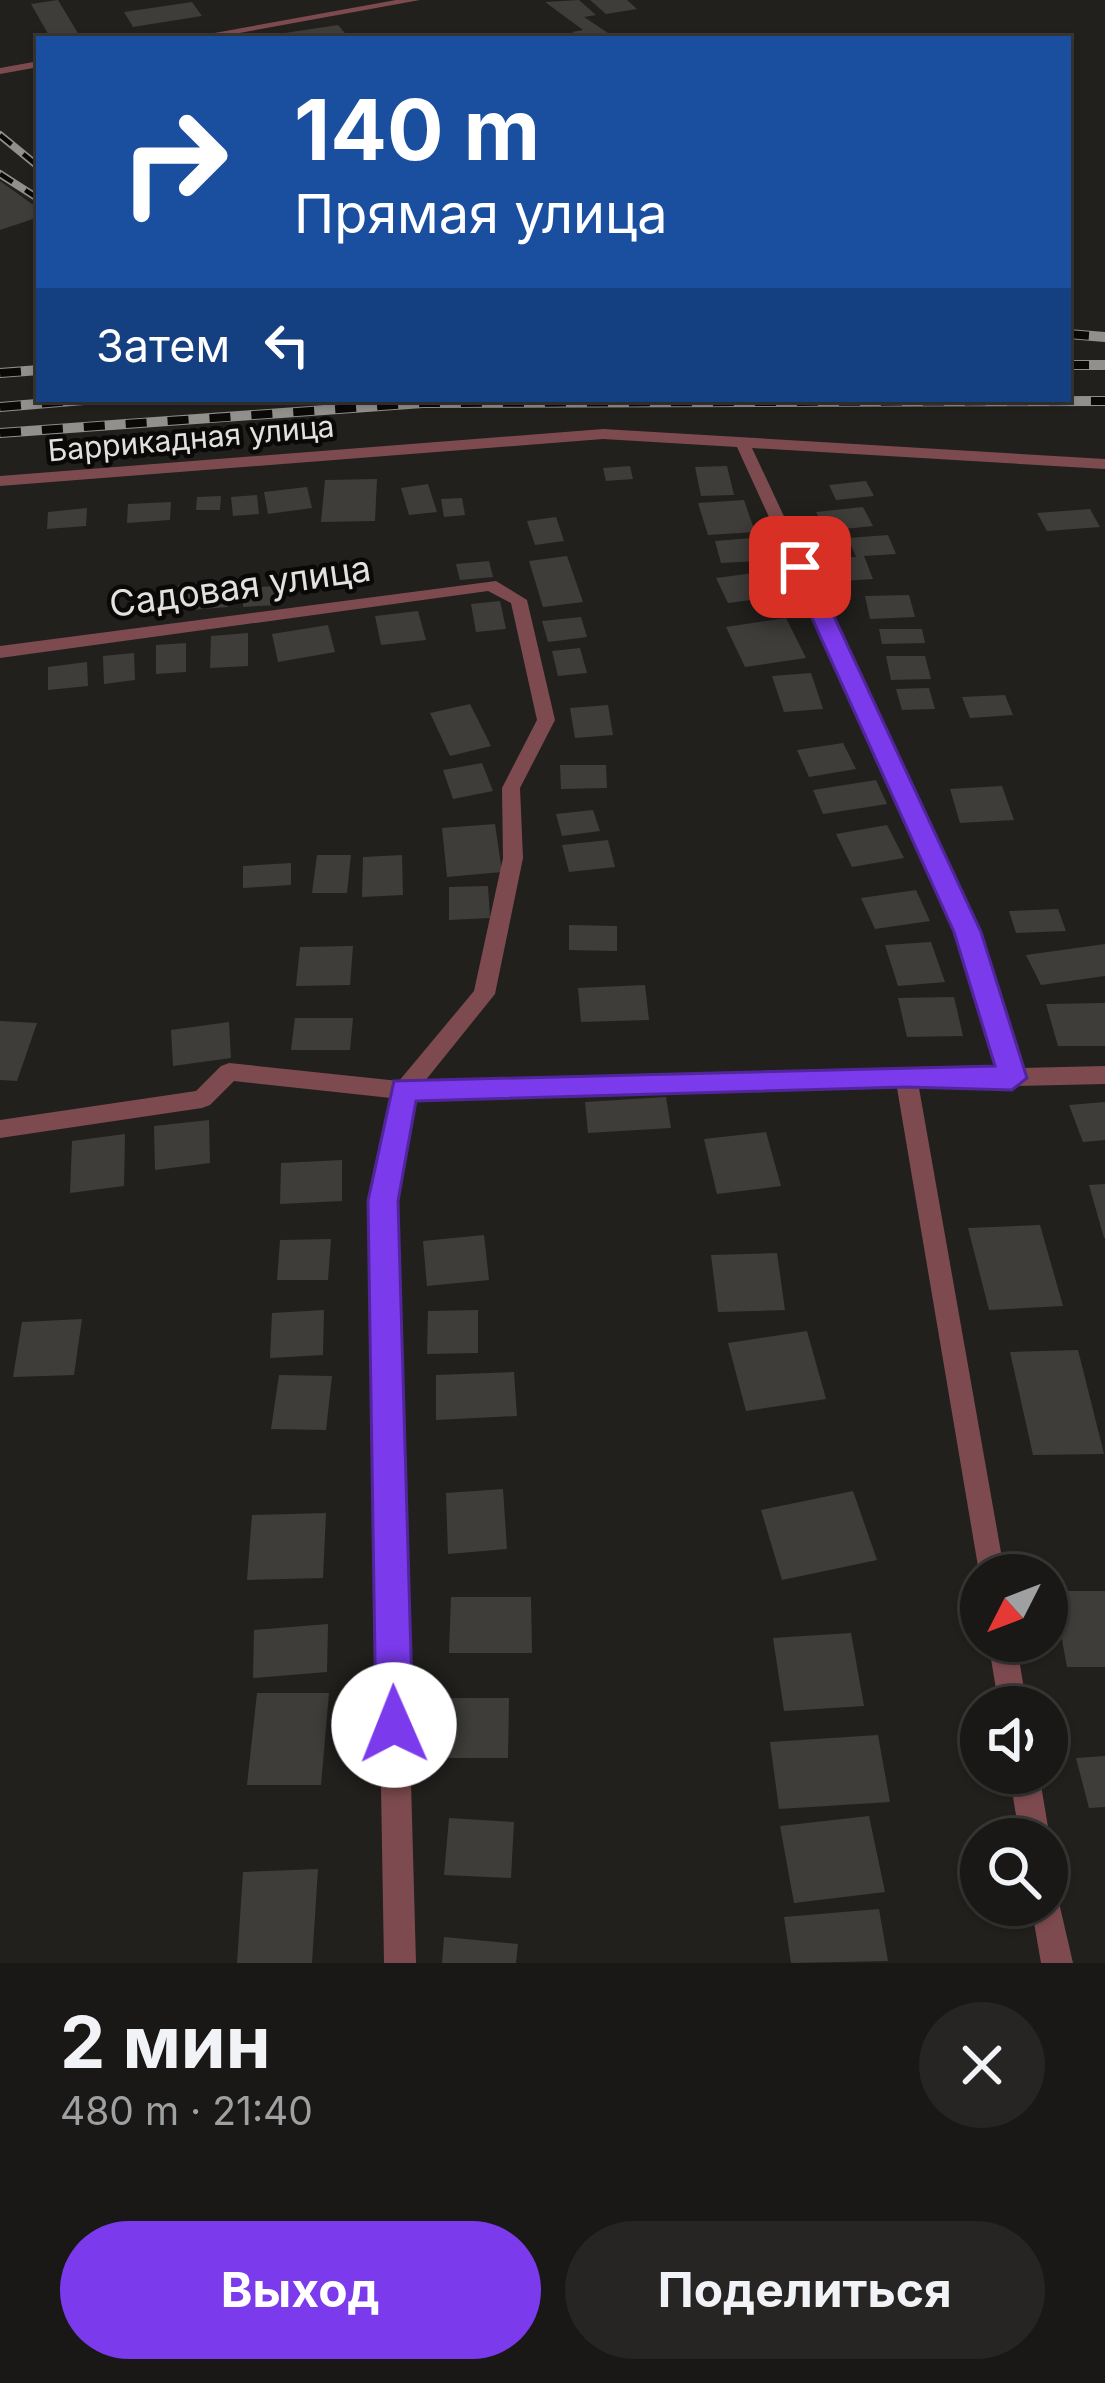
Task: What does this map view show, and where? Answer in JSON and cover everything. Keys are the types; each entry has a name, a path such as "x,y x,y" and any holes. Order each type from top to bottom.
{"street":[{"path":"205,36 415,0"},
{"path":"0,71 36,65"},
{"name":"Баррикадная улица","path":"0,482 603,434 1105,464"},
{"path":"744,446 968,932 1012,1078"},
{"name":"Садовая улица","path":"0,652 490,585 519,600 547,720 511,788 513,858 484,994 404,1090"},
{"path":"0,1129 202,1099 229,1072 404,1090 1105,1075"},
{"path":"906,1076 987,1554"},
{"path":"400,1963 383,1201 404,1090"},
{"path":"1048,1926 1052,1961"}],"building":[{"path":"58,0 79,35 49,36 31,4"},
{"path":"579,0 596,15 584,17 612,36 577,36 572,32 583,30 545,2"},
{"path":"590,0 627,0 637,9 606,14"},
{"path":"192,2 202,16 133,27 124,12"},
{"path":"338,25 347,36 265,36"},
{"path":"0,181 36,207 36,218 0,230"},
{"path":"630,466 633,479 606,481 603,468"},
{"path":"727,466 734,495 701,496 695,467"},
{"path":"377,479 375,521 321,522 325,480"},
{"path":"866,481 874,496 836,500 829,485"},
{"path":"428,484 437,512 409,515 401,488"},
{"path":"307,487 312,508 268,514 264,492"},
{"path":"257,495 259,514 233,516 231,497"},
{"path":"221,496 220,510 196,510 197,497"},
{"path":"462,498 465,515 444,517 441,499"},
{"path":"744,500 755,532 708,535 698,503"},
{"path":"171,502 170,520 127,523 128,504"},
{"path":"863,507 873,526 825,531 816,512"},
{"path":"87,508 86,526 47,529 48,512"},
{"path":"1090,509 1100,527 1047,531 1037,513"},
{"path":"556,517 564,541 535,545 527,521"},
{"path":"888,535 896,554 864,556 873,579 843,581 835,558 856,557 848,538"},
{"path":"752,538 759,561 721,563 715,541"},
{"path":"567,556 583,602 543,607 529,561"},
{"path":"489,561 493,577 460,580 456,564"},
{"path":"761,572 773,597 728,603 716,578"},
{"path":"229,581 228,607 178,611 178,585"},
{"path":"278,586 277,605 243,607 243,588"},
{"path":"909,595 915,617 870,619 865,596"},
{"path":"500,601 506,629 476,632 471,604"},
{"path":"418,611 426,640 381,645 375,616"},
{"path":"581,617 587,637 548,642 542,621"},
{"path":"786,618 806,658 745,667 726,627"},
{"path":"328,625 335,652 278,662 272,634"},
{"path":"879,629 922,629 925,643 882,644"},
{"path":"248,633 248,666 210,668 211,636"},
{"path":"186,643 186,672 156,674 156,645"},
{"path":"580,648 587,673 558,676 552,651"},
{"path":"134,653 135,680 104,684 103,656"},
{"path":"886,656 925,656 931,679 891,680"},
{"path":"87,662 88,686 48,690 48,667"},
{"path":"811,673 823,709 784,712 772,676"},
{"path":"929,688 935,709 902,710 896,689"},
{"path":"1005,695 1013,715 970,718 962,697"},
{"path":"470,704 491,746 450,756 430,713"},
{"path":"608,705 613,735 575,738 570,708"},
{"path":"843,743 856,769 809,777 797,750"},
{"path":"482,763 493,791 453,799 443,770"},
{"path":"560,765 606,765 607,788 561,789"},
{"path":"876,780 887,804 823,814 813,790"},
{"path":"1002,786 1014,820 960,823 950,789"},
{"path":"593,810 600,831 562,836 556,814"},
{"path":"495,824 502,872 447,877 442,828"},
{"path":"887,825 904,858 852,867 836,834"},
{"path":"608,840 615,867 569,872 562,845"},
{"path":"317,855 351,855 347,893 312,893"},
{"path":"402,855 403,895 362,897 363,857"},
{"path":"291,863 291,885 243,888 243,866"},
{"path":"488,886 490,918 449,920 449,887"},
{"path":"916,890 930,921 875,929 861,898"},
{"path":"1058,909 1066,931 1016,933 1009,911"},
{"path":"569,925 617,926 617,951 569,950"},
{"path":"931,942 945,982 898,986 885,945"},
{"path":"1105,944 1105,976 1041,985 1026,955"},
{"path":"353,946 350,985 296,986 300,947"},
{"path":"645,985 649,1020 581,1022 578,988"},
{"path":"954,997 963,1036 907,1037 898,998"},
{"path":"1105,1003 1105,1046 1058,1046 1046,1004"},
{"path":"295,1018 353,1018 350,1050 291,1050"},
{"path":"0,1021 37,1023 17,1081 0,1080"},
{"path":"229,1022 231,1058 173,1066 171,1030"},
{"path":"666,1097 671,1128 588,1133 585,1102"},
{"path":"1105,1102 1105,1140 1083,1142 1069,1105"},
{"path":"209,1120 210,1163 155,1170 154,1126"},
{"path":"766,1132 781,1186 717,1194 704,1139"},
{"path":"125,1134 124,1186 70,1193 72,1141"},
{"path":"342,1160 342,1201 280,1204 281,1163"},
{"path":"1105,1184 1105,1238 1104,1238 1089,1185"},
{"path":"1040,1225 1063,1306 989,1310 968,1228"},
{"path":"484,1235 489,1280 427,1286 423,1241"},
{"path":"331,1239 328,1280 277,1280 280,1240"},
{"path":"777,1253 785,1310 718,1312 711,1255"},
{"path":"324,1310 323,1355 270,1358 272,1313"},
{"path":"478,1310 478,1353 427,1354 428,1311"},
{"path":"82,1319 74,1375 13,1377 22,1322"},
{"path":"807,1331 826,1399 746,1411 728,1343"},
{"path":"1078,1350 1104,1454 1033,1455 1010,1352"},
{"path":"514,1372 517,1416 436,1420 436,1375"},
{"path":"279,1375 332,1376 326,1430 271,1429"},
{"path":"503,1489 507,1549 448,1554 446,1493"},
{"path":"853,1491 877,1560 782,1580 761,1510"},
{"path":"326,1513 323,1578 247,1580 252,1515"},
{"path":"1068,1591 1105,1591 1105,1667 1067,1667"},
{"path":"451,1597 531,1597 532,1653 449,1653"},
{"path":"328,1624 327,1672 253,1678 254,1630"},
{"path":"851,1633 864,1706 784,1711 773,1638"},
{"path":"257,1693 329,1693 321,1785 247,1785"},
{"path":"449,1698 509,1698 508,1758 447,1758"},
{"path":"878,1735 890,1802 779,1809 770,1742"},
{"path":"1105,1756 1105,1807 1089,1808 1076,1758"},
{"path":"869,1816 885,1892 794,1903 780,1826"},
{"path":"449,1818 514,1822 511,1878 444,1875"},
{"path":"318,1869 312,1963 237,1963 243,1872"},
{"path":"879,1909 888,1961 791,1963 784,1917"},
{"path":"444,1937 518,1944 516,1963 442,1963"}],"railway":[{"path":"0,135 36,165"},
{"path":"0,174 36,197"},
{"path":"1071,334 1105,337"},
{"path":"1071,365 1105,365"},
{"path":"0,373 36,370"},
{"path":"1071,401 1105,401"},
{"path":"0,407 60,402"},
{"path":"0,433 423,403 764,402"}],"route":[{"path":"394,1725 383,1201 404,1090 906,1076 1012,1078 968,932 800,567"}]}
